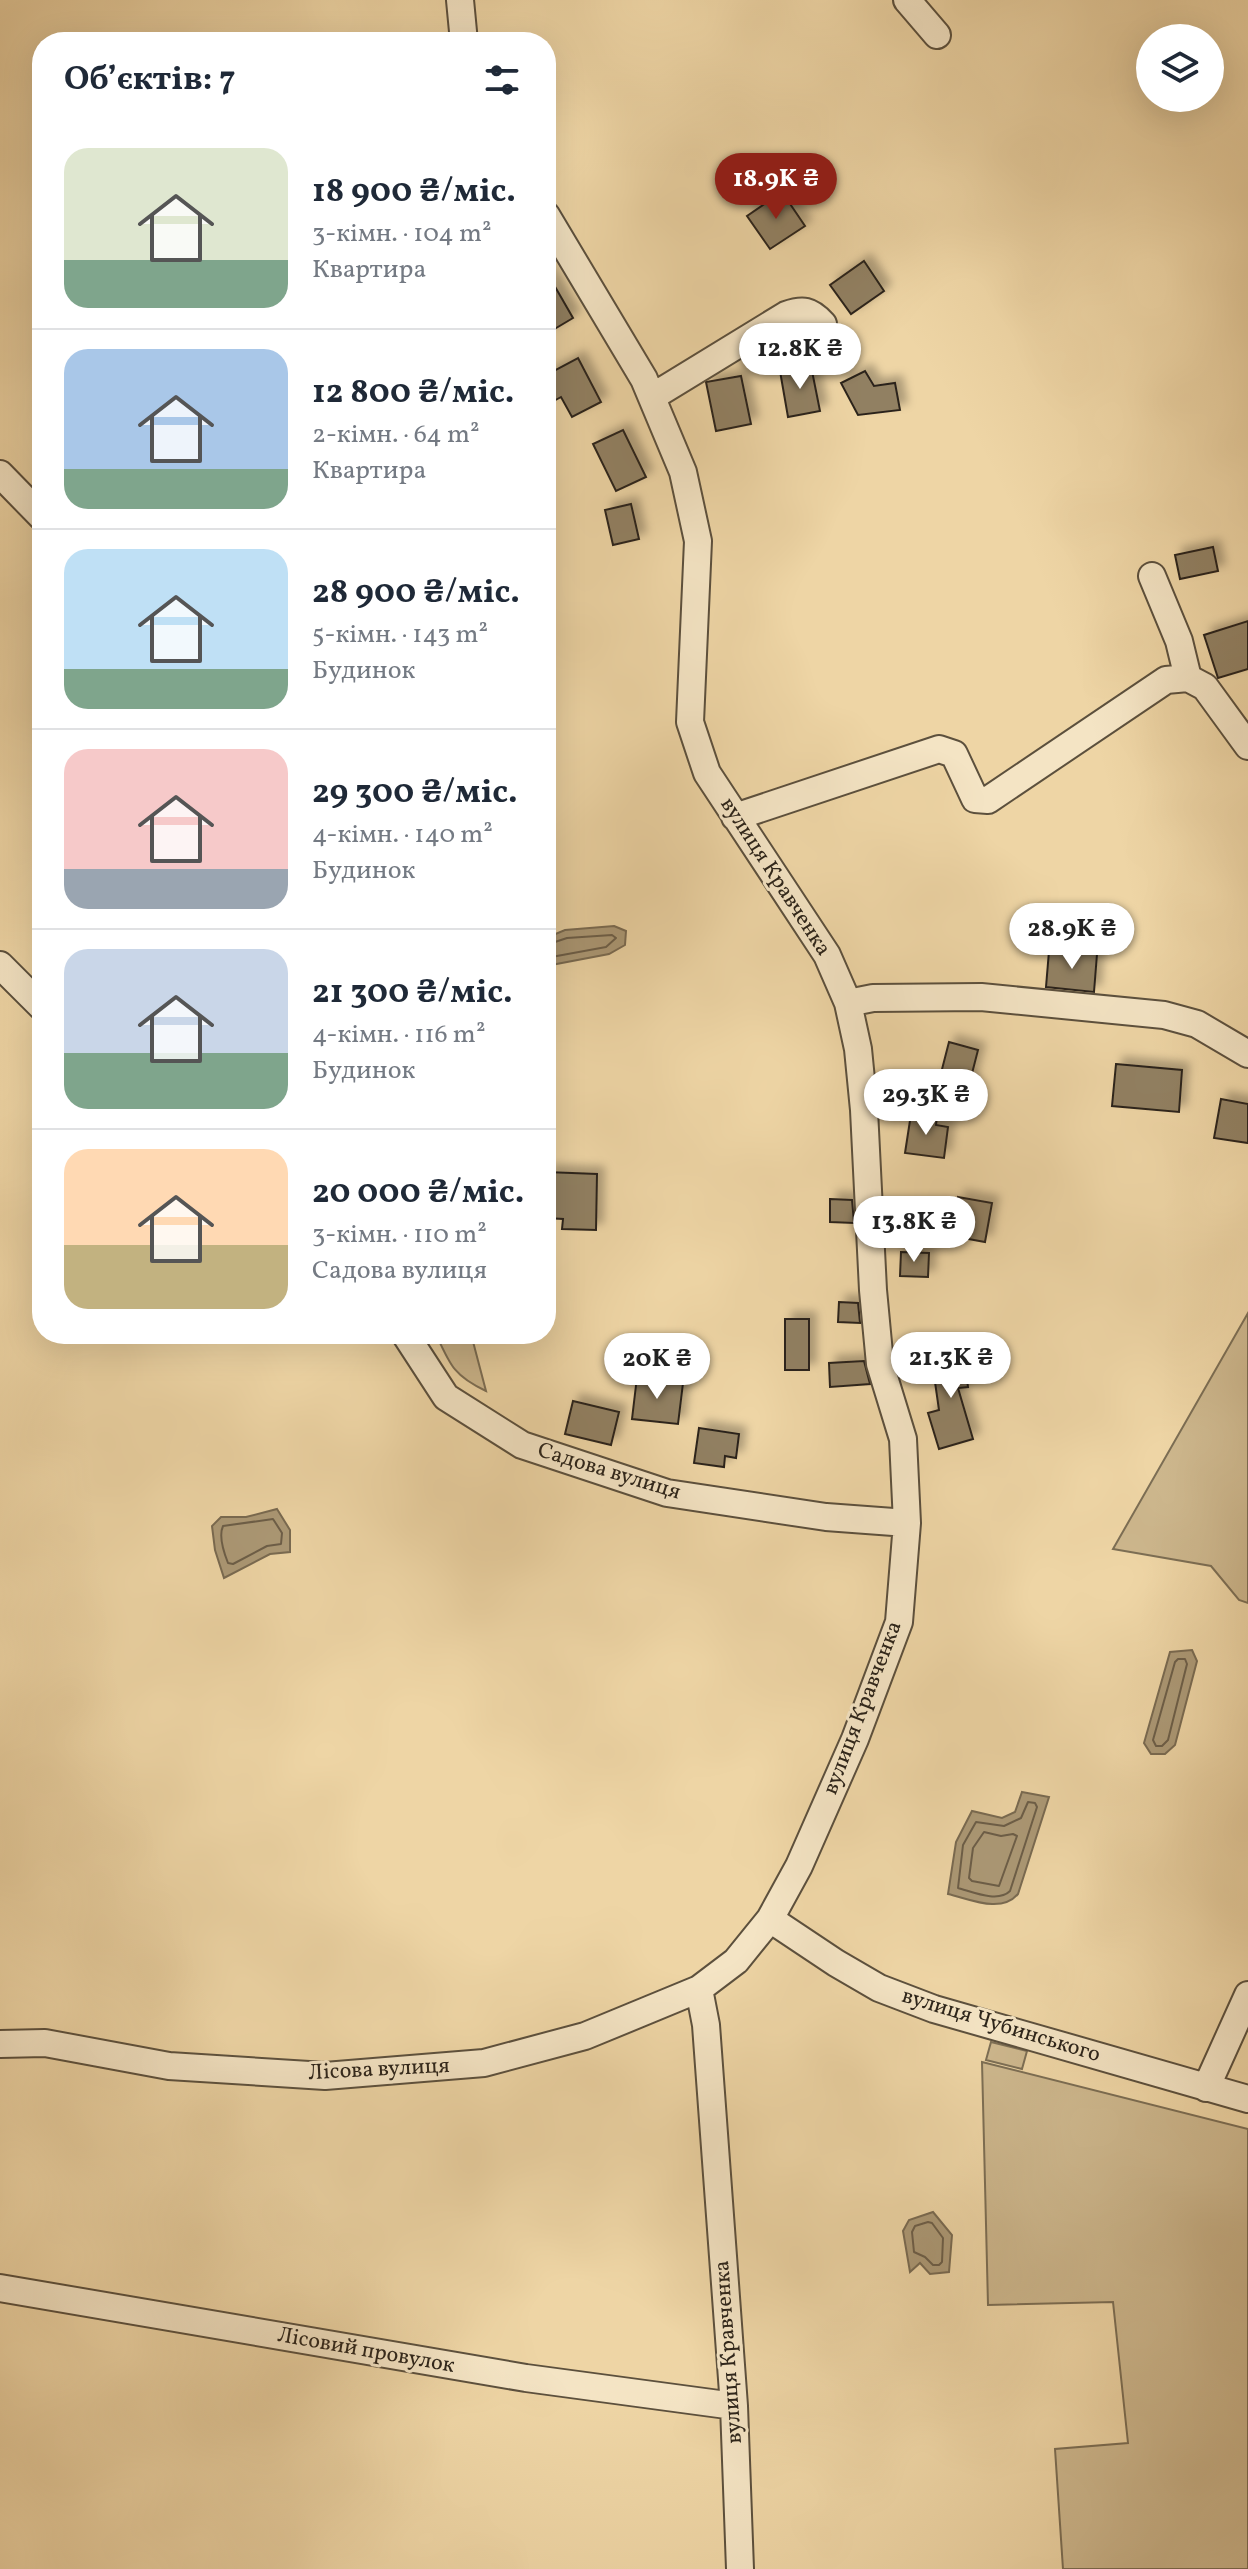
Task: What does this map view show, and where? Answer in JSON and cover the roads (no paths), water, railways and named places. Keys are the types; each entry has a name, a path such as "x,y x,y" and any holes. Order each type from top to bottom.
{"street":[{"path":"460,0 461,32"},
{"path":"907,0 937,35"},
{"name":"вулиця Кравченка","path":"556,232 644,379 683,472 698,541 690,722 707,773 827,955 848,1003 858,1049 864,1110 880,1364 903,1439 907,1523 899,1622 855,1739 799,1866 770,1919 736,1961 699,1989 706,2025 734,2406 740,2569"},
{"path":"652,397 786,315 800,310 813,313 823,324"},
{"path":"0,474 32,507"},
{"path":"1152,576 1179,641 1188,678"},
{"path":"735,817 939,749 954,754 975,799 988,800 1166,680 1188,678 1205,687 1248,746"},
{"path":"0,965 32,997"},
{"path":"848,1003 873,998 981,997 1164,1015 1197,1024 1248,1054"},
{"name":"Садова вулиця","path":"412,1344 446,1397 522,1445 667,1493 826,1517 907,1523"},
{"name":"вулиця Чубинського","path":"770,1919 836,1963 879,1988 907,1999 1248,2099"},
{"name":"Лісова вулиця","path":"0,2044 45,2043 169,2066 341,2075 484,2063 585,2036 699,1989"},
{"path":"1206,2088 1248,1995"},
{"name":"Лісовий провулок","path":"0,2288 526,2378 734,2406"}],"water":[{"path":"614,926 626,931 625,945 609,954 556,964 556,934 565,930"},
{"path":"277,1509 290,1530 290,1552 270,1554 224,1578 215,1550 212,1526 221,1517 246,1517"},
{"path":"1192,1650 1197,1661 1175,1745 1165,1754 1151,1754 1144,1743 1170,1652"},
{"path":"1022,1792 1049,1797 1018,1894 1011,1900 994,1904 948,1894 956,1842 972,1811 1002,1818 1015,1812"},
{"path":"933,2212 952,2235 949,2272 930,2274 920,2263 910,2272 903,2231 909,2220"}]}
